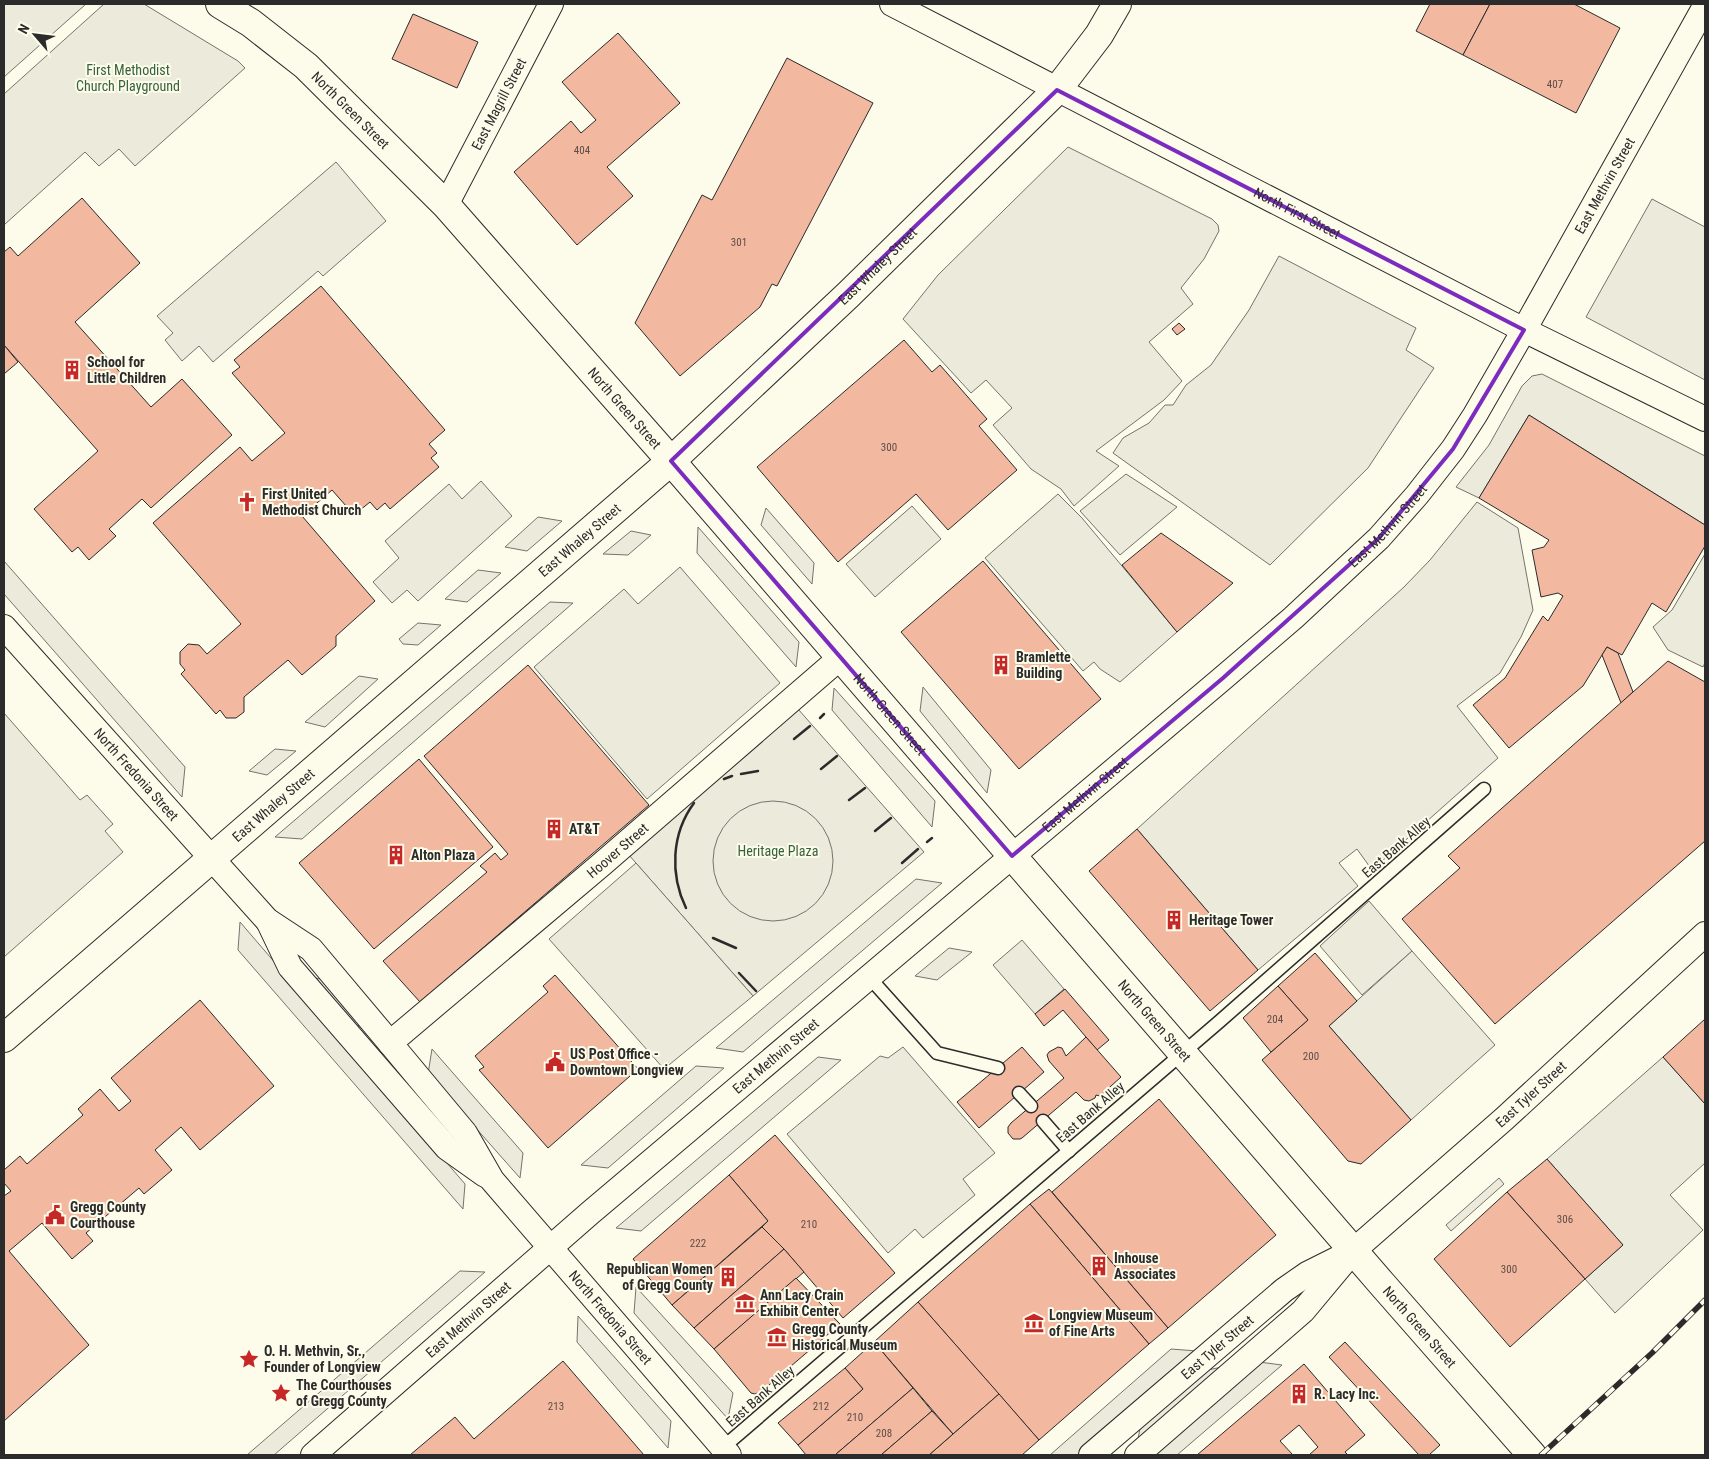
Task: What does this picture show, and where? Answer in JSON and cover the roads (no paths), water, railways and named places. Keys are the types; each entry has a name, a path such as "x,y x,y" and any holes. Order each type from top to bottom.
{"street":[{"name":"North Green Street","path":"220,4 257,28 306,66 446,205 671,461 1353,1251 1531,1454"},
{"name":"East Magrill Street","path":"446,205 551,4"},
{"name":"North First Street","path":"892,4 1524,330 1705,419"},
{"name":"East Whaley Street","path":"4,1038 671,461 848,295 1057,90 1098,35 1116,4"},
{"name":"East Methvin Street","path":"313,1455 550,1247 1260,647 1379,538 1417,495 1453,449 1475,415 1705,6"},
{"name":"North Fredonia Street","path":"4,627 267,920 311,949 465,1133 492,1180 722,1453"},
{"name":"Hoover Street","path":"390,1043 602,864 841,657"},
{"name":"North Fredonia Street","path":"267,920 290,966 447,1148 492,1180"},
{"name":"East Tyler Street","path":"1137,1455 1303,1311 1353,1251 1504,1119 1705,934"},
{"name":"East Tyler Street","path":"1091,1455 1284,1290 1307,1274 1353,1251"}],"lane":[{"name":"East Bank Alley","path":"722,1453 1484,789"},
{"path":"870,976 937,1053 998,1068"},
{"path":"1019,1093 1031,1106"},
{"path":"1042,1121 1069,1150"}],"railway":[{"path":"1541,1455 1652,1353 1705,1300"}],"place":[{"name":"School for Little Children","path":"72,370"},
{"name":"First United Methodist Church","path":"247,502"},
{"name":"Bramlette Building","path":"1001,665"},
{"name":"AT&T","path":"554,829"},
{"name":"Alton Plaza","path":"396,855"},
{"name":"Heritage Tower","path":"1174,920"},
{"name":"US Post Office - Downtown Longview","path":"555,1062"},
{"name":"Gregg County Courthouse","path":"55,1215"},
{"name":"Inhouse Associates","path":"1099,1266"},
{"name":"Republican Women of Gregg County","path":"728,1277"},
{"name":"Ann Lacy Crain Exhibit Center","path":"745,1303"},
{"name":"Longview Museum of Fine Arts","path":"1034,1323"},
{"name":"Gregg County Historical Museum","path":"777,1337"},
{"name":"O. H. Methvin, Sr., Founder of Longview","path":"249,1359"},
{"name":"The Courthouses of Gregg County","path":"281,1393"},
{"name":"R. Lacy Inc.","path":"1299,1394"}],"park label":[{"name":"First Methodist Church Playground","path":"128,78"},
{"name":"Heritage Plaza","path":"778,851"}]}
